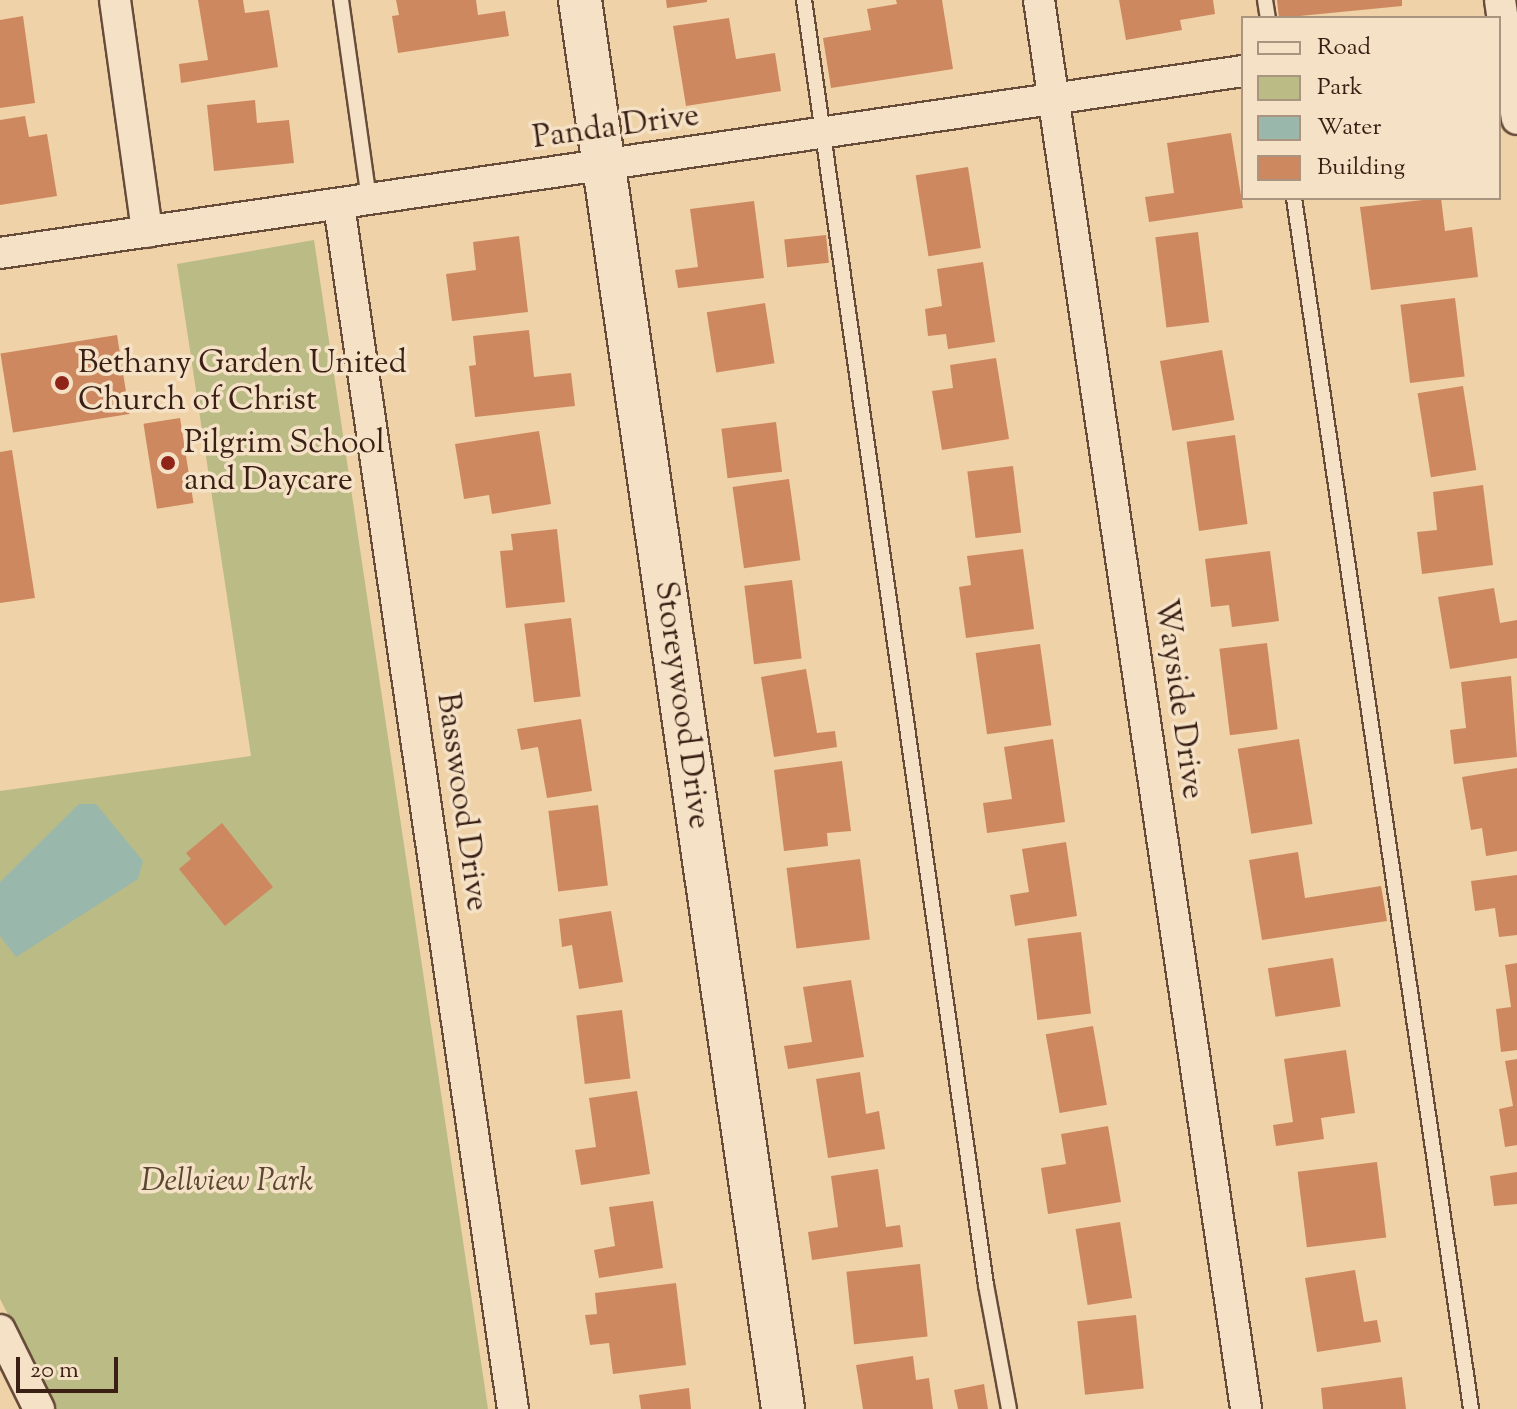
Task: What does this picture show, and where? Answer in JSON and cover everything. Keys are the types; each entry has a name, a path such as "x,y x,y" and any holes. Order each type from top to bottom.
{"street":[{"path":"115,0 147,232"},
{"name":"Storeywood Drive","path":"580,0 783,1409"},
{"name":"Wayside Drive","path":"1039,0 1246,1409"},
{"path":"1500,0 1507,32 1517,119"},
{"name":"Panda Drive","path":"0,253 604,167 1241,71"},
{"name":"Basswood Drive","path":"339,205 513,1409"},
{"path":"0,1330 39,1409"}],"lane":[{"path":"341,0 369,200"},
{"path":"804,0 986,1285 1009,1409"},
{"path":"1294,200 1471,1409"}],"green space":[{"name":"Dellview Park","path":"314,240 488,1409 57,1409 0,1299 0,791 251,756 177,264"}],"water":[{"path":"79,804 96,804 143,861 138,879 16,957 0,936 0,882"}],"building":[{"path":"198,0 243,0 245,13 269,10 278,67 181,83 179,64 208,60"},
{"path":"396,0 476,0 478,15 505,11 509,36 398,53 392,16 399,15"},
{"path":"666,0 707,0 707,2 667,8"},
{"path":"896,0 942,0 953,69 831,88 823,38 871,30 867,9 897,4"},
{"path":"1119,0 1213,0 1215,14 1180,20 1182,30 1126,40"},
{"path":"1277,0 1402,0 1402,6 1279,16"},
{"path":"23,16 35,103 0,108 0,20"},
{"path":"729,18 736,59 775,53 781,91 686,106 673,26"},
{"path":"255,100 257,123 289,120 294,163 214,171 207,105"},
{"path":"25,116 29,137 47,134 57,196 0,205 0,120"},
{"path":"1231,133 1243,208 1149,222 1145,197 1174,193 1167,143"},
{"path":"968,167 981,248 928,256 916,175"},
{"path":"1441,200 1445,231 1472,227 1478,277 1371,290 1360,207"},
{"path":"754,201 764,278 678,288 675,270 698,267 690,209"},
{"path":"1198,232 1209,322 1166,328 1155,237"},
{"path":"826,235 829,263 787,267 784,239"},
{"path":"519,236 528,312 452,321 446,274 476,270 473,242"},
{"path":"983,262 995,342 948,349 946,334 928,336 925,309 942,306 937,269"},
{"path":"1455,298 1465,376 1410,383 1400,305"},
{"path":"765,303 775,363 716,372 707,312"},
{"path":"529,330 534,377 571,373 575,406 475,417 469,366 476,365 473,336"},
{"name":"Bethany Garden United Church of Christ","path":"117,335 130,414 13,432 0,353"},
{"path":"1222,350 1234,420 1172,431 1160,361"},
{"path":"996,358 1009,439 942,450 932,391 953,388 950,365"},
{"path":"1463,386 1476,470 1431,477 1418,393"},
{"name":"Pilgrim School and Daycare","path":"180,418 193,503 157,509 143,424"},
{"path":"776,422 782,472 728,478 721,429"},
{"path":"539,431 551,504 492,514 489,495 464,499 455,444"},
{"path":"1235,435 1248,524 1199,531 1186,442"},
{"name":"Bethany Garden United Church of Christ","path":"12,450 35,598 0,603 0,452"},
{"path":"1013,466 1021,533 976,538 967,472"},
{"path":"789,479 800,560 744,568 733,487"},
{"path":"1483,485 1493,565 1422,574 1417,532 1437,530 1433,492"},
{"path":"557,529 565,602 506,608 500,551 513,550 511,534"},
{"path":"1023,549 1034,629 966,638 959,587 971,585 967,556"},
{"path":"1270,551 1279,621 1232,627 1229,605 1211,607 1205,559"},
{"path":"792,580 802,658 754,664 744,586"},
{"path":"1494,588 1500,623 1517,620 1517,658 1450,669 1438,597"},
{"path":"571,618 581,696 534,702 524,624"},
{"path":"1267,643 1278,729 1230,735 1219,649"},
{"path":"1040,644 1051,725 987,734 976,653"},
{"path":"806,669 817,733 835,731 837,747 774,757 761,677"},
{"path":"1511,676 1517,757 1454,764 1450,730 1466,728 1461,682"},
{"path":"581,719 592,791 547,798 538,747 521,750 517,729"},
{"path":"1053,739 1065,822 987,833 983,803 1012,799 1004,747"},
{"path":"1299,739 1312,824 1251,834 1238,749"},
{"path":"842,761 851,831 827,833 828,846 784,851 774,770"},
{"path":"1517,768 1517,851 1486,856 1482,828 1471,830 1462,777"},
{"path":"598,805 608,885 558,891 548,811"},
{"path":"222,823 273,887 225,926 179,869 191,859 186,853"},
{"path":"1066,842 1077,916 1015,926 1010,895 1029,892 1022,849"},
{"path":"1298,852 1305,898 1381,886 1387,921 1262,940 1249,860"},
{"path":"860,859 870,939 796,948 787,868"},
{"path":"1517,875 1517,935 1499,937 1495,908 1475,911 1471,881"},
{"path":"611,911 623,982 579,989 572,945 562,947 559,919"},
{"path":"1081,932 1091,1013 1037,1020 1027,939"},
{"path":"1333,958 1341,1006 1275,1017 1268,968"},
{"path":"1517,963 1517,1050 1501,1052 1496,1009 1511,1007 1505,965"},
{"path":"851,980 864,1057 788,1069 784,1046 812,1042 803,987"},
{"path":"622,1010 630,1078 585,1084 576,1016"},
{"path":"1093,1026 1107,1105 1060,1113 1046,1034"},
{"path":"1346,1050 1355,1113 1321,1118 1324,1139 1276,1146 1273,1125 1293,1122 1284,1059"},
{"path":"1517,1059 1517,1145 1505,1147 1499,1109 1513,1106 1505,1061"},
{"path":"860,1072 866,1114 879,1111 885,1149 828,1158 816,1079"},
{"path":"637,1091 650,1174 581,1185 575,1150 596,1147 589,1098"},
{"path":"1108,1126 1121,1202 1048,1214 1041,1168 1066,1164 1061,1134"},
{"path":"1377,1162 1386,1237 1307,1247 1298,1172"},
{"path":"878,1169 886,1227 900,1225 903,1247 812,1260 808,1232 838,1227 831,1176"},
{"path":"1517,1172 1517,1204 1494,1206 1490,1176"},
{"path":"653,1201 663,1268 599,1278 594,1250 615,1246 609,1207"},
{"path":"1120,1222 1132,1298 1088,1305 1076,1229"},
{"path":"920,1264 928,1337 854,1344 846,1272"},
{"path":"1355,1270 1364,1322 1377,1320 1381,1342 1317,1352 1305,1278"},
{"path":"676,1283 686,1365 613,1374 609,1343 590,1345 585,1315 597,1314 595,1293"},
{"path":"1136,1315 1144,1389 1085,1395 1077,1321"},
{"path":"913,1356 916,1380 929,1378 933,1409 863,1409 856,1365"},
{"path":"1402,1377 1406,1409 1323,1409 1321,1388"},
{"path":"984,1384 988,1409 958,1409 954,1390"},
{"path":"689,1388 691,1409 641,1409 639,1395"}],"place":[{"name":"Bethany Garden United Church of Christ","path":"62,383"},
{"name":"Pilgrim School and Daycare","path":"168,463"}]}
